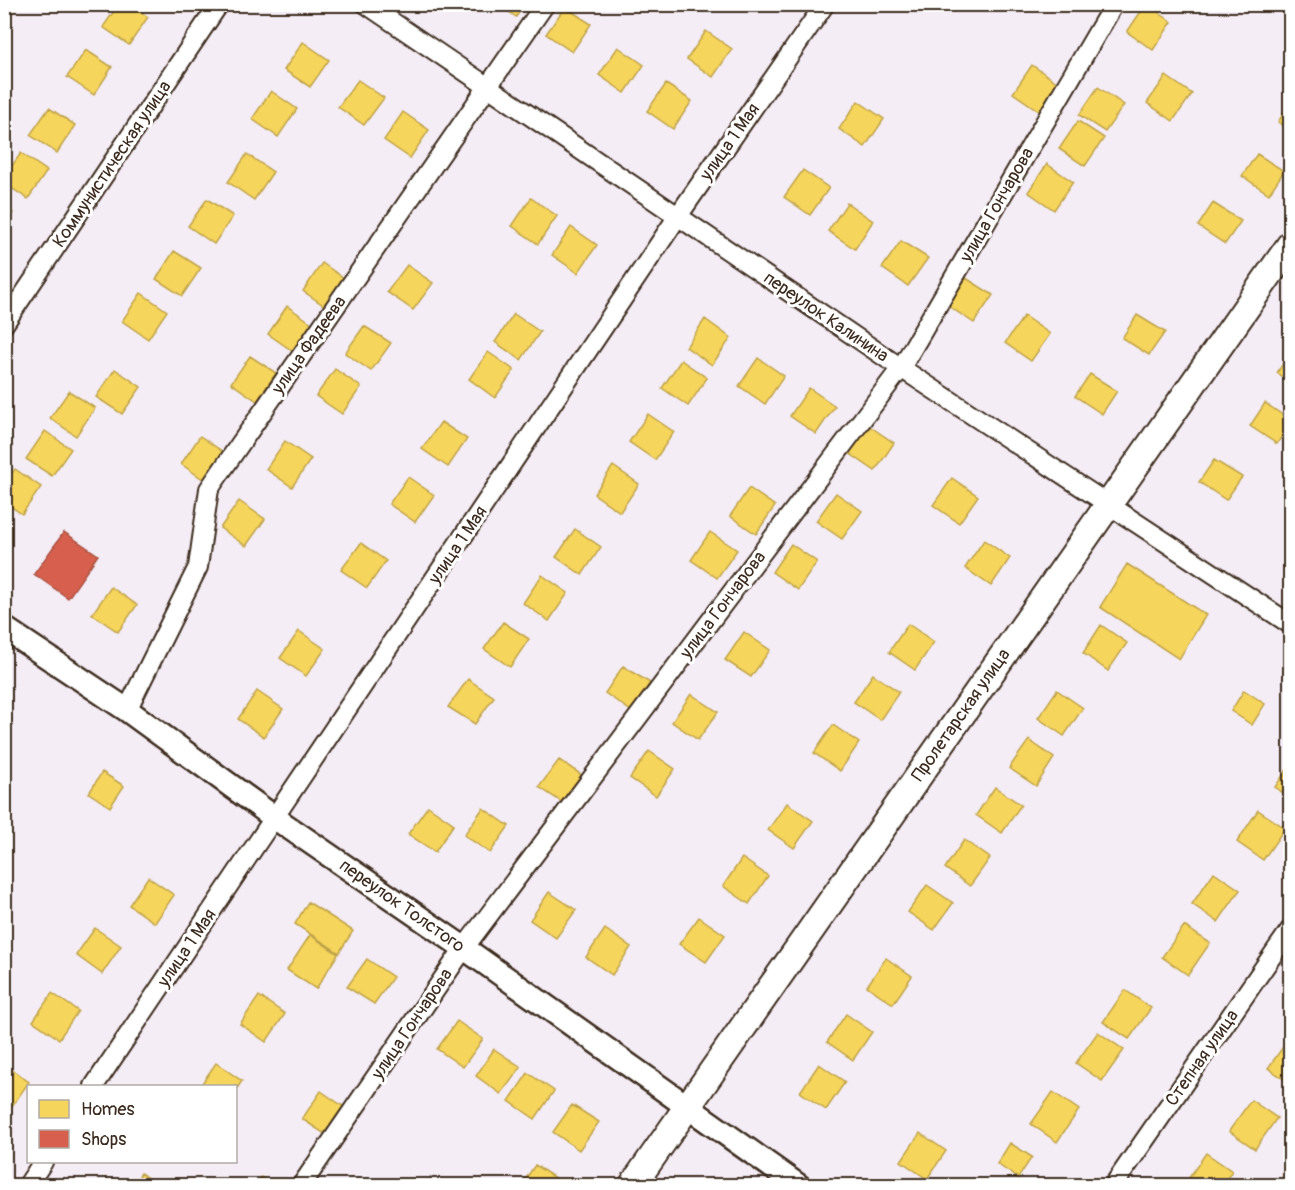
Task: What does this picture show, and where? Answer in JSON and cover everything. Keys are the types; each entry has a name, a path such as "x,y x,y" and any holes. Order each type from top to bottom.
{"main road":[{"name":"Пролетарская улица","path":"632,1185 1290,245"}],"street":[{"name":"Коммунистическая улица","path":"4,324 219,4"},
{"name":"переулок Калинина","path":"366,4 901,368 1290,624"},
{"name":"улица Фадеева","path":"127,710 198,567 209,489 545,4"},
{"name":"улица 1 Мая","path":"95,1085 678,216 825,4"},
{"name":"улица Гончарова","path":"301,1185 464,948 901,368 1114,4"},
{"name":"переулок Толстого","path":"4,628 127,710 275,818 464,948 799,1185"},
{"name":"Степная улица","path":"1113,1185 1290,930"},
{"path":"27,1185 42,1163"}],"building: Homes":[{"path":"119,4 129,4 148,17 129,45 103,27"},
{"path":"498,4 525,4 516,17"},
{"path":"943,4 958,4 953,11"},
{"path":"1146,4 1172,22 1153,50 1127,32"},
{"path":"565,7 591,24 572,52 546,34"},
{"path":"4,30 11,34 4,44"},
{"path":"706,31 732,49 713,77 687,59"},
{"path":"303,42 329,60 310,87 284,70"},
{"path":"618,47 644,65 625,93 599,75"},
{"path":"86,50 112,67 94,95 67,77"},
{"path":"1032,65 1058,83 1039,111 1013,93"},
{"path":"1166,76 1192,94 1173,121 1147,103"},
{"path":"358,80 384,98 364,125 338,107"},
{"path":"666,84 692,101 673,129 647,111"},
{"path":"1098,87 1124,105 1105,132 1079,115"},
{"path":"271,91 297,109 278,137 252,119"},
{"path":"858,101 884,119 865,147 839,129"},
{"path":"1290,103 1290,130 1278,122"},
{"path":"49,108 75,125 57,153 30,135"},
{"path":"403,112 429,130 410,158 384,140"},
{"path":"1078,121 1104,138 1085,166 1059,149"},
{"path":"21,153 47,171 28,199 4,183 4,177"},
{"path":"247,154 273,172 254,200 228,182"},
{"path":"1257,154 1284,171 1269,194 1242,176"},
{"path":"1047,164 1073,182 1054,210 1028,192"},
{"path":"803,170 829,188 810,215 784,197"},
{"path":"531,198 557,216 538,244 512,226"},
{"path":"207,199 233,216 214,244 188,226"},
{"path":"847,203 873,221 855,249 828,231"},
{"path":"1213,203 1241,221 1225,244 1198,226"},
{"path":"4,207 13,213 4,226"},
{"path":"571,227 597,245 578,273 552,255"},
{"path":"901,241 928,258 908,286 882,268"},
{"path":"174,251 201,268 182,296 156,279"},
{"path":"322,263 348,281 329,309 303,291"},
{"path":"407,265 433,283 413,310 387,292"},
{"path":"966,278 993,295 974,323 947,305"},
{"path":"141,293 167,311 148,339 122,321"},
{"path":"287,306 313,324 294,352 268,334"},
{"path":"514,314 540,332 521,360 495,342"},
{"path":"1137,315 1165,332 1149,355 1122,338"},
{"path":"1024,316 1050,334 1031,361 1005,343"},
{"path":"705,319 731,338 712,365 686,347"},
{"path":"364,326 391,343 371,371 345,353"},
{"path":"488,352 514,370 495,398 469,379"},
{"path":"1290,352 1290,382 1277,373"},
{"path":"250,356 276,373 257,401 231,383"},
{"path":"758,358 784,376 765,404 739,386"},
{"path":"681,360 707,378 688,406 662,388"},
{"path":"115,369 141,387 122,414 96,397"},
{"path":"335,369 361,387 342,414 316,396"},
{"path":"1090,374 1117,391 1102,414 1075,396"},
{"path":"809,388 835,406 816,434 790,416"},
{"path":"69,391 95,408 76,436 50,418"},
{"path":"1265,403 1290,420 1290,424 1277,444 1250,426"},
{"path":"648,414 674,432 655,460 629,442"},
{"path":"441,422 467,439 448,467 422,449"},
{"path":"868,425 894,443 875,471 849,453"},
{"path":"45,431 71,449 52,476 26,459"},
{"path":"200,436 226,454 207,482 181,464"},
{"path":"285,441 311,459 292,487 266,469"},
{"path":"1214,460 1242,477 1226,500 1199,482"},
{"path":"613,466 639,484 620,512 594,494"},
{"path":"15,469 41,487 22,514 4,502 4,484"},
{"path":"408,477 434,495 415,522 389,504"},
{"path":"952,478 978,496 959,523 933,505"},
{"path":"749,488 775,506 756,534 730,516"},
{"path":"836,493 862,511 842,539 816,521"},
{"path":"239,501 265,519 246,546 220,528"},
{"path":"575,529 601,547 582,575 556,557"},
{"path":"710,532 737,550 717,578 691,560"},
{"path":"984,540 1010,558 991,586 965,568"},
{"path":"361,543 386,561 367,588 341,570"},
{"path":"791,544 817,562 798,590 772,572"},
{"path":"1127,564 1206,615 1179,659 1100,607"},
{"path":"542,575 568,593 549,621 523,603"},
{"path":"111,587 137,605 118,632 92,614"},
{"path":"503,622 529,639 510,667 484,649"},
{"path":"908,624 934,642 915,670 889,652"},
{"path":"1101,625 1127,643 1108,671 1083,653"},
{"path":"299,631 325,649 306,676 280,658"},
{"path":"744,632 770,650 751,677 725,660"},
{"path":"623,666 650,683 631,711 605,693"},
{"path":"873,674 899,692 880,720 854,702"},
{"path":"468,679 494,697 475,724 448,707"},
{"path":"1057,690 1083,708 1064,736 1038,718"},
{"path":"1244,690 1265,704 1252,725 1231,711"},
{"path":"257,691 283,709 264,737 238,719"},
{"path":"691,694 718,712 698,740 672,722"},
{"path":"833,725 859,743 840,771 814,753"},
{"path":"1029,740 1054,758 1036,786 1009,768"},
{"path":"649,751 675,769 656,796 630,778"},
{"path":"559,760 585,777 566,805 539,787"},
{"path":"1290,765 1290,798 1275,787"},
{"path":"102,772 124,786 110,807 89,793"},
{"path":"995,787 1021,805 1002,833 976,815"},
{"path":"787,803 813,821 794,848 768,830"},
{"path":"428,806 454,824 435,852 408,834"},
{"path":"483,808 509,826 490,853 464,835"},
{"path":"1258,810 1285,828 1263,860 1237,842"},
{"path":"964,840 990,858 970,886 945,868"},
{"path":"742,858 768,876 749,904 723,886"},
{"path":"1214,872 1240,890 1218,922 1192,904"},
{"path":"148,877 174,895 155,923 129,905"},
{"path":"927,885 953,903 934,930 908,912"},
{"path":"549,892 576,910 556,938 530,920"},
{"path":"308,902 353,931 339,953 295,924"},
{"path":"699,917 725,935 706,962 679,944"},
{"path":"1184,926 1210,943 1188,975 1162,957"},
{"path":"95,928 121,946 102,974 76,955"},
{"path":"605,929 631,947 612,975 586,957"},
{"path":"310,935 338,954 316,989 287,970"},
{"path":"886,958 912,976 893,1004 867,986"},
{"path":"367,959 393,977 374,1004 347,987"},
{"path":"1125,990 1151,1008 1129,1039 1103,1022"},
{"path":"52,993 78,1011 59,1039 33,1021"},
{"path":"259,996 285,1014 266,1042 240,1024"},
{"path":"846,1014 872,1032 853,1060 827,1042"},
{"path":"457,1021 483,1039 463,1067 437,1049"},
{"path":"1098,1032 1124,1050 1102,1081 1076,1063"},
{"path":"1290,1037 1290,1083 1268,1068"},
{"path":"494,1049 521,1067 501,1094 476,1076"},
{"path":"216,1063 242,1081 237,1088 237,1085 201,1085"},
{"path":"4,1064 29,1082 10,1109 4,1105"},
{"path":"819,1064 845,1082 826,1110 800,1092"},
{"path":"528,1073 554,1091 535,1119 509,1101"},
{"path":"321,1091 347,1109 328,1136 302,1119"},
{"path":"1053,1092 1079,1110 1057,1142 1031,1124"},
{"path":"1251,1100 1277,1118 1255,1149 1229,1131"},
{"path":"572,1105 599,1122 579,1150 553,1132"},
{"path":"920,1133 946,1151 927,1179 901,1161"},
{"path":"1010,1143 1032,1157 1018,1178 997,1164"},
{"path":"1206,1153 1232,1171 1222,1186 1184,1185"},
{"path":"535,1165 561,1182 559,1186 521,1186"},
{"path":"141,1173 158,1186 132,1186"},
{"path":"261,1177 273,1186 255,1186"}],"building: Shops":[{"path":"64,532 98,555 68,598 34,574"}]}
